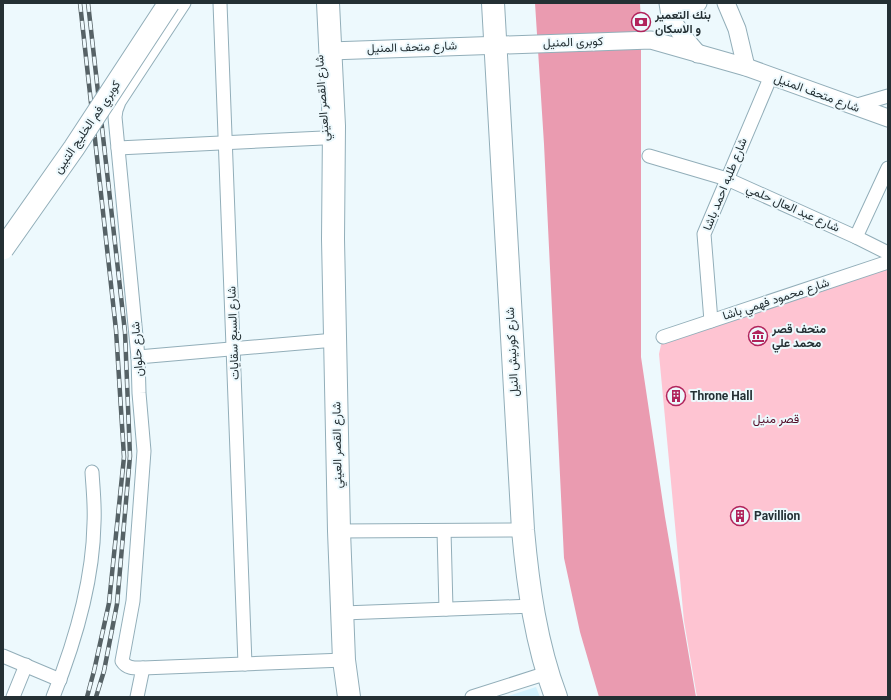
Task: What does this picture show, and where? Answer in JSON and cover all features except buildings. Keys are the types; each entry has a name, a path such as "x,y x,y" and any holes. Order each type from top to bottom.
{"highway":[{"name":"شارع القصر العيني","path":"317,3 323,138 333,193"},
{"name":"شارع القصر العيني","path":"328,3 334,126 334,340 339,531 344,660 348,697"},
{"name":"شارع كورنيش النيل","path":"493,3 494,44 523,530 533,606 547,673 556,697"}],"main road":[{"name":"كوبري فم الخليج التبين","path":"3,249 74,148 169,3"}],"street":[{"name":"شارع حلوان","path":"143,668 125,666 122,661 132,601 144,451 139,393 138,357 115,117 119,102 184,3"},
{"name":"شارع السبع سقايات","path":"220,3 245,664"},
{"path":"698,3 669,10 681,34 698,54"},
{"path":"726,3 737,29 746,67"},
{"name":"شارع متحف المنيل","path":"651,40 746,67 888,118"},
{"name":"كوبرى المنيل","path":"494,44 651,40"},
{"name":"شارع متحف المنيل","path":"330,51 494,44"},
{"name":"شارع طلبه احمد باشا","path":"711,321 704,234 771,76"},
{"path":"854,106 888,96"},
{"path":"118,148 323,138"},
{"name":"شارع عبد العال حلمي","path":"649,156 727,178 856,236 888,253"},
{"path":"856,236 888,168"},
{"name":"شارع محمود فهمي باشا","path":"663,337 888,262"},
{"path":"138,357 334,340"},
{"path":"53,697 75,638 86,594 91,565 94,523 92,472"},
{"path":"339,531 523,530"},
{"path":"444,531 446,609"},
{"path":"343,613 533,606"},
{"path":"3,656 60,680"},
{"path":"137,697 143,668 344,660"},
{"path":"13,697 26,665"},
{"path":"472,697 547,673"}],"shaded area":[{"path":"535,3 640,3 641,357 665,517 696,697 599,697 580,632 564,558 544,144"},
{"path":"536,687 540,697 505,697"}],"green space":[{"name":"قصر منيل","path":"888,264 888,697 697,697 684,621 659,354 662,340"}],"railway":[{"path":"80,3 116,330 124,457 109,603 87,697"},
{"path":"88,3 125,332 130,456 117,604 104,671 96,697"}],"place":[{"name":"بنك التعمير و الاسكان","path":"641,22"},
{"name":"متحف قصر محمد علي","path":"758,336"},
{"name":"Throne Hall","path":"676,396"},
{"name":"Pavillion","path":"740,516"}]}
